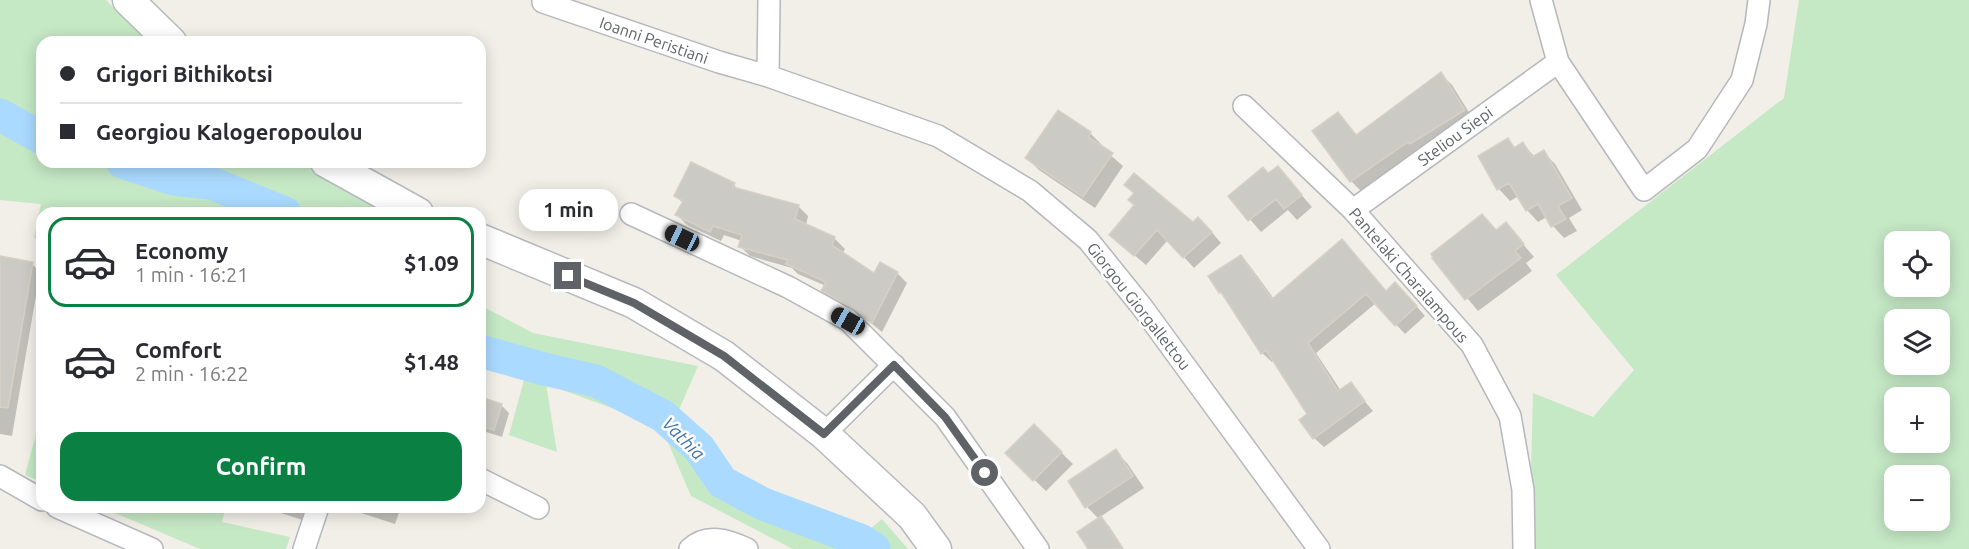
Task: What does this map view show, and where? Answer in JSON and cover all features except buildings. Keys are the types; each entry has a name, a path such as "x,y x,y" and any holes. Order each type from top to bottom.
{"street":[{"path":"128,0 165,36"},
{"name":"Ioanni Peristiani","path":"543,0 543,2 719,62 768,76"},
{"path":"768,76 769,0"},
{"path":"1541,0 1557,62 1644,190 1697,149 1742,80 1756,24 1759,0"},
{"name":"Steliou Siepi","path":"1353,210 1557,62"},
{"name":"Giorgou Giorgallettou","path":"768,76 938,136 1029,191 1088,240 1142,307 1319,549"},
{"name":"Pantelaki Charalampous","path":"1244,106 1353,210 1472,345 1510,416 1523,490 1524,549"},
{"path":"337,168 407,207"},
{"path":"631,214 788,287 848,321 945,417 1038,549"},
{"path":"486,241 634,303 724,356 824,434 912,516 936,549"},
{"path":"824,434 894,365"},
{"path":"0,476 36,497"},
{"path":"486,482 538,508"},
{"path":"71,513 152,549"},
{"path":"304,549 316,513"},
{"path":"690,549 695,544 714,538 730,541 747,549"}],"green space":[{"path":"0,0 106,0 142,36 36,36 36,168 315,168 383,207 40,207 41,204 0,200"},
{"path":"1799,0 1969,0 1969,549 1529,549 1533,393 1593,417 1634,370 1556,275 1784,98"},
{"path":"486,308 533,333 698,366 678,412 736,473 849,546 882,519 908,549 793,549 691,496 661,426 546,384 557,452 509,435 524,380 486,369"},
{"path":"36,434 36,480 25,475"},
{"path":"115,513 224,513 222,522 290,537 286,549 200,549"}],"waterway":[{"name":"Vathia","path":"0,115 36,135"},
{"name":"Vathia","path":"140,168 174,179 211,183 270,207"},
{"name":"Vathia","path":"486,353 596,381 663,416 699,448 722,482 763,504 860,540 874,549"}],"route":[{"path":"568,276 634,303 724,356 824,434 894,365 945,417 985,473"}]}
